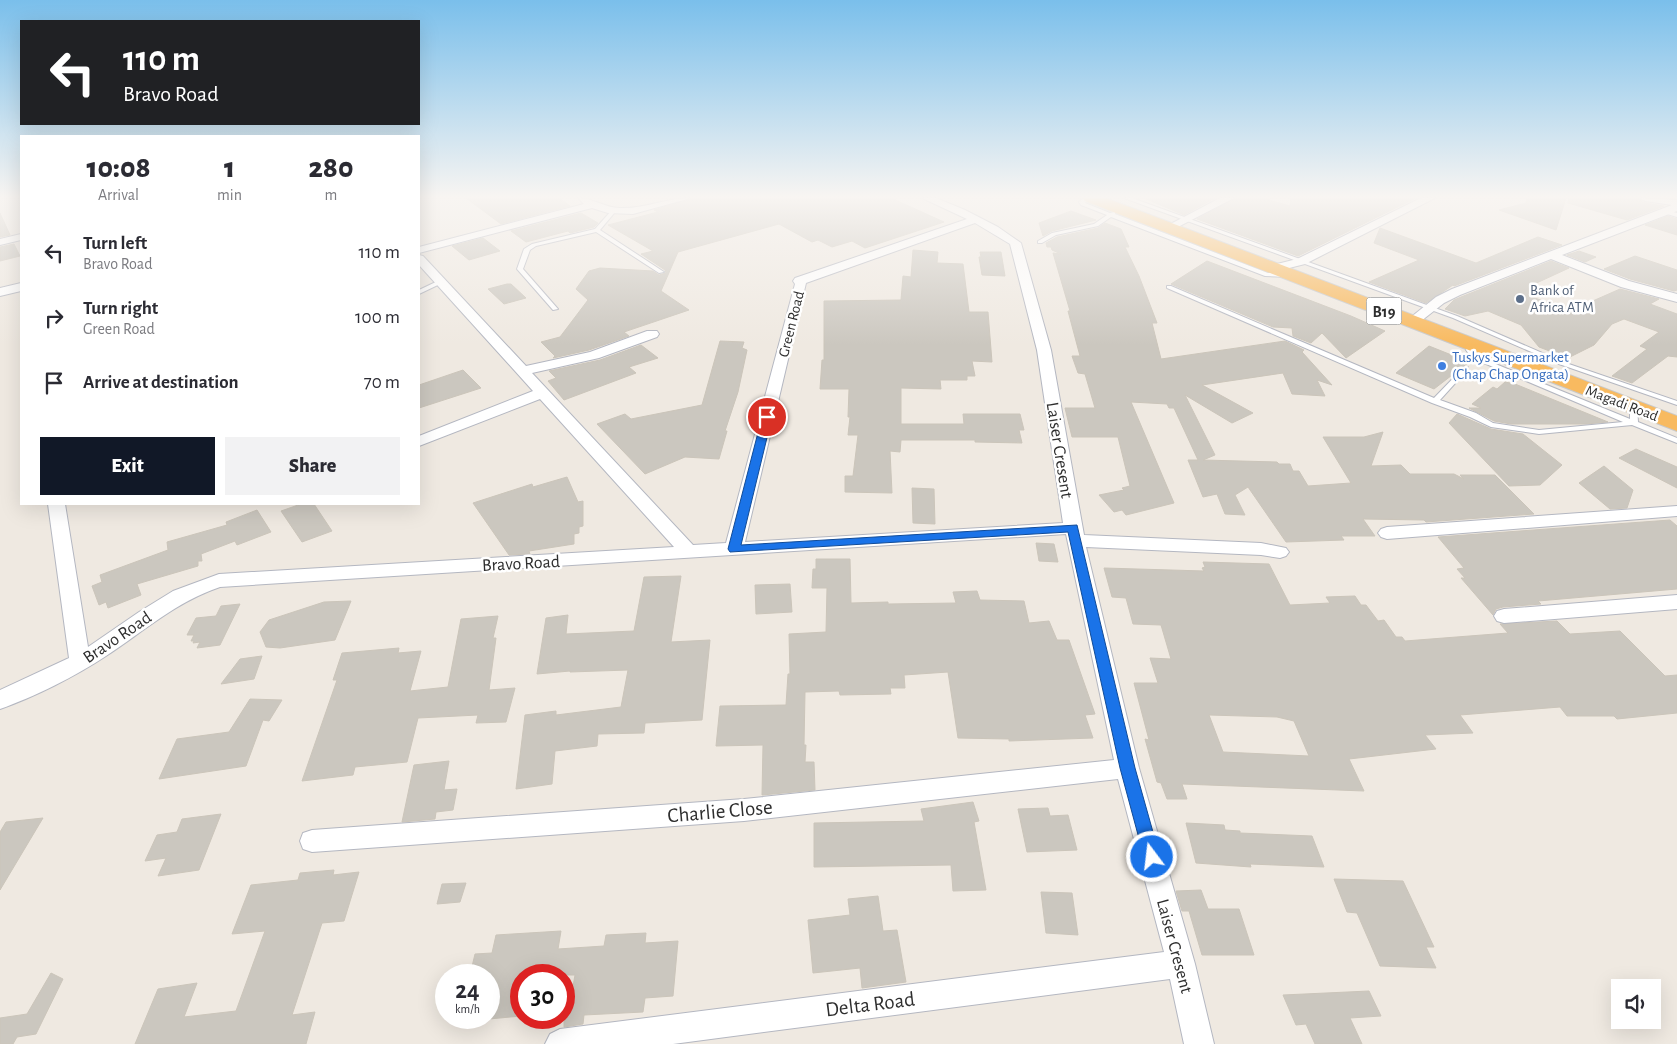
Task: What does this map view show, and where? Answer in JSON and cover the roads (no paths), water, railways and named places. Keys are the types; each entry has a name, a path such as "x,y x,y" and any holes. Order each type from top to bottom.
{"highway":[{"name":"Magadi Road","path":"1234,247 1411,322 1559,379 1634,416 1677,424"}],"street":[{"name":"Green Road","path":"734,549 801,284 799,281 898,247"},
{"name":"Laiser Cresent","path":"1016,247 1044,350 1074,534 1127,768 1181,964 1200,1044"},
{"path":"1288,268 1331,247"},
{"path":"1411,322 1440,300 1456,292 1573,247"},
{"path":"1550,255 1625,284 1677,298"},
{"path":"420,259 690,553"},
{"path":"0,292 20,287"},
{"path":"522,371 594,355 652,334"},
{"path":"420,441 542,393"},
{"path":"56,505 80,662"},
{"path":"1386,533 1677,511"},
{"name":"Bravo Road","path":"0,700 80,662 172,599 196,587 219,581 734,549 1074,534 1280,552"},
{"path":"1504,616 1677,602"},
{"name":"Charlie Close","path":"312,841 744,810 1127,768"},
{"name":"Delta Road","path":"560,1044 1181,964"}],"lane":[{"path":"531,247 527,249 520,268 555,309"},
{"path":"622,247 661,272"},
{"path":"1203,247 1267,275 1288,268"},
{"path":"1234,247 1288,268 1455,317 1561,363 1677,403"},
{"path":"420,292 440,282"},
{"path":"1169,287 1435,401 1473,415 1491,425 1539,432 1595,428 1634,416"},
{"path":"1470,345 1469,350 1474,357 1491,366 1634,416 1677,441"},
{"path":"1435,401 1466,368"},
{"path":"1559,379 1588,371"}],"place":[{"name":"Bank of Africa ATM","path":"1520,299"},
{"name":"Tuskys Supermarket (Chap Chap Ongata)","path":"1442,366"}]}
